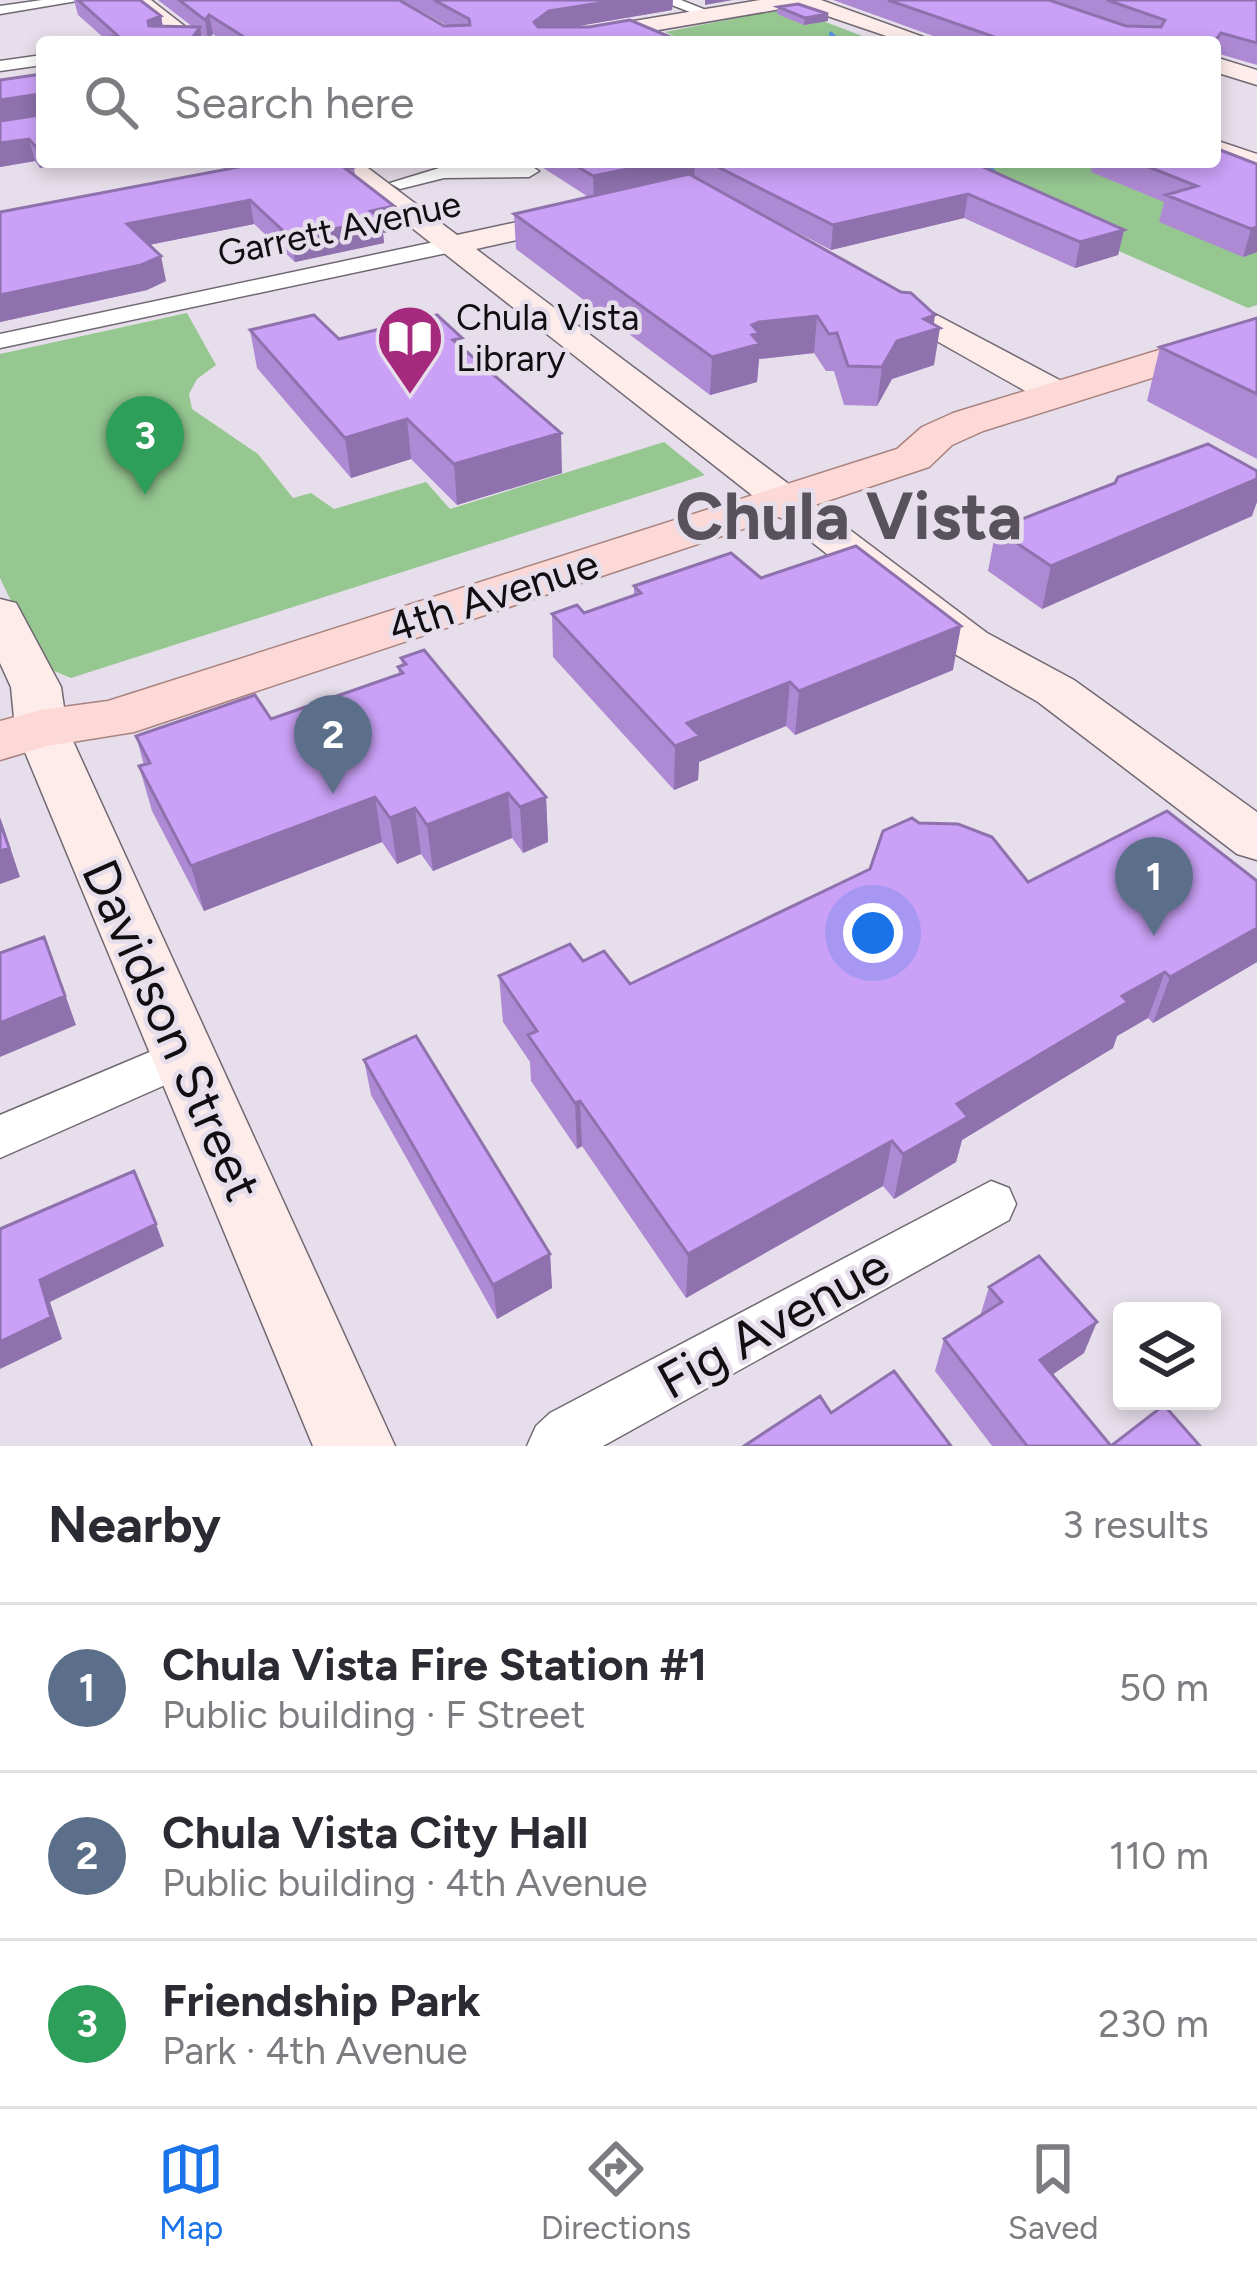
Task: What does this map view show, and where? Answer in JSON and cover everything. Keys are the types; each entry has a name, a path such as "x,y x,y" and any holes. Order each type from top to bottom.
{"main road":[{"path":"138,0 186,36"},
{"path":"620,36 807,1"},
{"path":"655,33 694,14 807,1 905,36"},
{"path":"861,23 878,36"},
{"path":"1221,68 1257,78"},
{"path":"1221,152 1252,172"},
{"path":"1221,165 1252,172"},
{"path":"339,168 465,242"},
{"path":"380,168 465,242 790,484 970,643 1056,691 1257,840"},
{"name":"Garrett Avenue","path":"465,242 615,209"},
{"path":"851,280 1056,393"},
{"name":"4th Avenue","path":"20,735 114,719 790,484 884,440 937,436 1056,393 1082,389 1257,332"},
{"name":"Davidson Street","path":"0,613 36,687 20,735 183,1057 354,1446"}],"street":[{"path":"0,10 76,0"},
{"path":"666,0 694,14"},
{"path":"0,66 36,61"},
{"path":"400,182 458,168"},
{"path":"445,172 529,170"},
{"name":"Garrett Avenue","path":"0,341 465,242"},
{"path":"0,1136 183,1057"},
{"name":"Fig Avenue","path":"556,1446 570,1433 991,1204"}],"green space":[{"path":"789,8 862,36 674,36 665,32"},
{"path":"931,168 1206,168 1257,187 1257,305 1248,308"},
{"path":"187,313 216,365 197,379 189,394 192,409 258,454 293,498 311,493 334,509 426,482 450,509 664,442 705,475 71,678 42,666 0,578 0,354"}],"building":[{"path":"78,0 140,0 161,16 148,21 149,26 200,27 194,36 118,36"},
{"path":"179,0 399,0 444,26 470,25 469,19 434,0 619,0 549,11 534,22 538,27 589,27 630,20 668,36 242,36 209,15 205,20"},
{"path":"888,0 1049,0 1126,26 1161,27 1165,20 1107,0 1257,0 1257,43 1221,33 992,36"},
{"path":"798,4 828,14 805,18 778,7"},
{"path":"36,75 36,95 0,100 0,80"},
{"path":"36,116 36,146 29,139 0,143 0,121"},
{"path":"1221,150 1257,164 1257,227 1251,229 1166,195 1197,186 1151,168 1221,168"},
{"path":"233,168 350,168 346,169 394,206 371,211 381,219 291,238 250,200 127,224 161,256 141,265 0,295 0,212"},
{"path":"580,168 633,168 593,176"},
{"path":"720,168 985,168 1124,230 1080,242 968,194 833,225"},
{"path":"689,174 901,292 911,293 935,315 924,319 940,328 897,341 882,367 848,366 837,333 829,334 817,316 759,322 752,325 759,333 752,335 760,344 712,357 514,214"},
{"path":"314,315 339,339 437,315 462,338 453,340 561,433 454,464 407,419 345,438 250,330"},
{"path":"1257,318 1257,394 1160,347"},
{"path":"1208,444 1257,471 1257,479 1051,566 996,529 1115,483 1118,477"},
{"path":"856,546 961,626 799,691 790,682 687,723 700,736 675,746 552,614 577,605 584,613 641,593 634,586 731,553 761,578"},
{"path":"424,650 546,797 520,807 508,793 427,825 415,808 390,818 375,797 191,866 139,766 150,763 136,736 255,695 271,719 403,673 398,667 406,664 401,658"},
{"path":"1167,811 1257,881 1257,928 1170,977 1165,972 1122,996 1128,1002 957,1104 968,1117 903,1154 892,1141 688,1254 528,1035 537,1031 499,976 570,944 583,961 604,951 630,984 870,869 883,831 912,818 919,823 958,824 992,837 1028,882"},
{"path":"0,822 9,848 0,851"},
{"path":"44,937 65,996 0,1023 0,953"},
{"path":"416,1036 550,1254 493,1285 364,1060"},
{"path":"134,1171 156,1224 40,1280 51,1317 0,1342 0,1229"},
{"path":"1039,1256 1097,1322 1040,1360 1111,1446 1027,1446 944,1339 1002,1302 989,1287"},
{"path":"894,1371 951,1446 744,1446 820,1396 831,1413"},
{"path":"1158,1410 1168,1410 1200,1446 1111,1446"}],"waterway":[{"path":"990,168 998,177"}],"place":[{"name":"Chula Vista Library","path":"410,397"},
{"name":"Friendship Park","path":"145,495"},
{"name":"Chula Vista City Hall","path":"333,794"},
{"name":"Chula Vista Fire Station #1","path":"1154,936"}],"district":[{"name":"Chula Vista","path":"849,516"}]}
